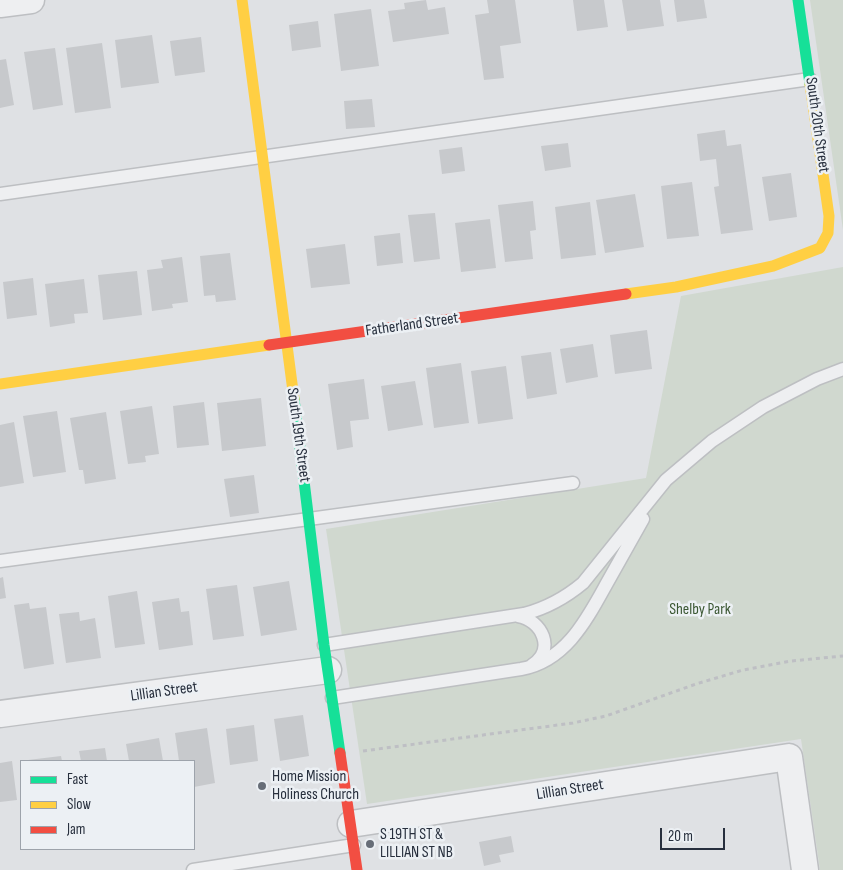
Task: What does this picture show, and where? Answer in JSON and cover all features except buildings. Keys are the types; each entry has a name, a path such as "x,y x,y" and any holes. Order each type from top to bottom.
{"street":[{"path":"0,4 31,0"},
{"name":"South 19th Street","path":"242,0 310,520 324,645 357,870"},
{"name":"South 20th Street","path":"798,0 829,216 828,233 820,248"},
{"name":"Fatherland Street","path":"0,384 676,287 773,266 820,248"},
{"name":"Lillian Street","path":"0,714 328,670"},
{"name":"Lillian Street","path":"352,835 789,757 805,870"}],"lane":[{"path":"0,194 810,79"},
{"path":"324,645 524,614 550,606 583,583 666,480 712,441 763,407 817,379 843,369"},
{"path":"332,698 521,669 534,666 558,652 586,621 666,480"},
{"path":"0,561 310,520 573,482"},
{"path":"510,616 530,619 538,626 543,638 544,648 538,660 534,664 521,669"},
{"path":"194,870 352,835"}],"path":[{"path":"340,754 573,723 606,716 696,684 743,670 791,661 843,656"}],"green space":[{"path":"810,0 843,0 843,230"},
{"name":"Shelby Park","path":"843,267 843,870 820,870 801,739 367,804 326,529 646,478 681,296"}],"traffic: fast":[{"path":"798,0 810,84"},
{"path":"294,399 324,645 340,753"}],"traffic: slow":[{"path":"242,0 294,399"},
{"path":"626,294 676,287 773,266 820,248 828,233 829,216 810,84"},
{"path":"0,384 269,345"}],"traffic: jam":[{"path":"269,345 626,294"},
{"path":"340,753 357,870"}],"place":[{"name":"Home Mission Holiness Church","path":"262,786"},
{"name":"S 19TH ST & LILLIAN ST NB","path":"370,844"}]}
